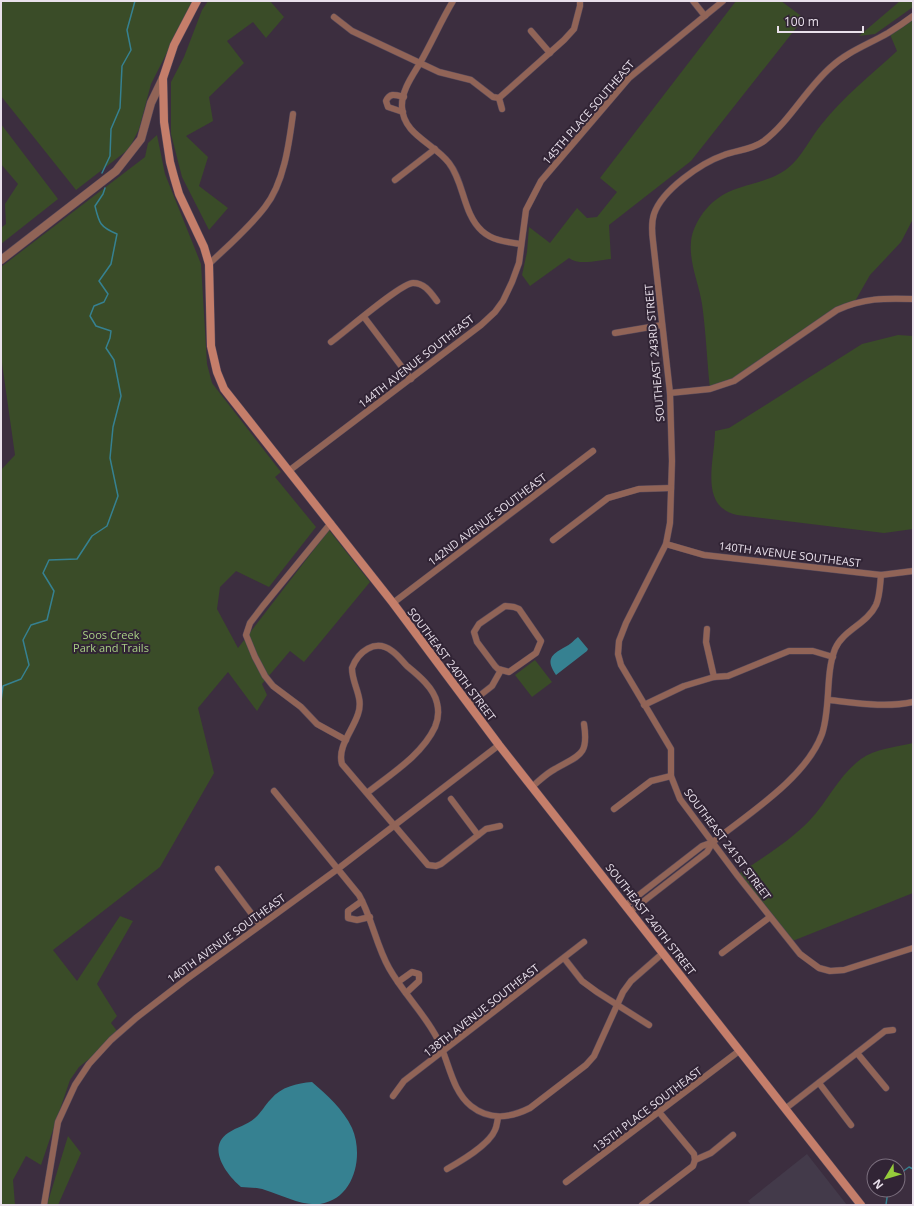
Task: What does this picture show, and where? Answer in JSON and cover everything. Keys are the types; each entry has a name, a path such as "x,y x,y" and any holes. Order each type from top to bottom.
{"main road":[{"path":"163,78 174,46 197,1"},
{"name":"SOUTHEAST 240TH STREET","path":"163,78 164,122 170,162 179,194 198,232 209,264 211,346 217,372 232,401 290,470 393,603 499,745 533,786 860,1205"}],"street":[{"path":"453,1 420,64 414,72 404,97 402,112 410,128 442,155 454,171 474,221 480,229 488,236 498,240 521,244"},
{"path":"498,98 574,29 580,1"},
{"path":"693,1 705,16"},
{"name":"145TH PLACE SOUTHEAST","path":"521,244 526,210 542,181 629,78 723,1"},
{"name":"SOUTHEAST 243RD STREET","path":"666,544 670,524 671,488 670,393 652,228 653,215 672,189 698,169 714,159 754,147 762,142 780,125 831,66 846,55 889,32 913,16"},
{"path":"334,17 352,31 439,72 471,80 493,97 498,98"},
{"path":"531,30 550,52"},
{"path":"1,260 116,171 141,139 150,103 163,78"},
{"path":"402,112 388,106 386,101 389,96 393,94 404,97"},
{"path":"498,98 502,109"},
{"path":"209,264 243,232 269,201 275,190 289,149 293,114"},
{"path":"395,180 435,149"},
{"name":"144TH AVENUE SOUTHEAST","path":"290,470 411,379 495,312 503,301 512,282 519,263 521,244"},
{"path":"331,342 394,292 409,284 415,283 423,286 437,301"},
{"path":"670,393 710,389 734,381 837,310 854,303 873,299 913,299"},
{"path":"364,317 411,379"},
{"path":"616,333 662,325"},
{"name":"142ND AVENUE SOUTHEAST","path":"393,603 593,451"},
{"path":"553,540 608,498 639,489 671,488"},
{"path":"331,523 263,606 248,628 246,635 255,658 265,676 273,686 301,707 317,724 346,740"},
{"name":"140TH AVENUE SOUTHEAST","path":"666,544 704,554 881,575 913,571"},
{"name":"SOUTHEAST 241ST STREET","path":"666,544 626,623 619,641 618,654 621,665 671,750 672,776 680,799 770,918 800,954 819,968 830,971 844,970 913,948"},
{"path":"628,908 706,852 713,842 774,793 807,760 822,733 829,700 833,657 841,639 864,620 876,605 880,591 881,575"},
{"path":"510,606 519,609 539,636 540,646 536,653 513,670 509,672 501,670 495,666 477,642 474,632 479,624 484,620 501,608 510,606"},
{"path":"707,629 706,642 714,677"},
{"path":"367,793 412,757 422,746 435,726 438,709 433,694 417,673 392,650 384,646 374,646 362,652 352,668 352,674 359,695 360,704 354,725 341,751 342,764 367,793 396,825 424,862 432,866 441,864 486,829 500,826"},
{"path":"644,704 668,692 714,677 728,676 789,651 813,651 833,657"},
{"path":"469,704 492,686 501,670"},
{"path":"829,700 878,706 894,706 913,702"},
{"path":"533,786 554,769 578,758 585,742 584,724"},
{"name":"140TH AVENUE SOUTHEAST","path":"44,1205 58,1122 75,1086 89,1064 136,1018 396,825 499,745"},
{"path":"614,809 651,781 672,776"},
{"path":"274,791 338,868 362,901 370,917 388,967 426,1020 444,1052 456,1087 462,1097 471,1106 498,1118 510,1116 530,1108 586,1065 598,1046 616,1004 631,982 663,953"},
{"path":"451,799 478,835"},
{"path":"218,869 260,925"},
{"path":"362,901 348,911 348,918 357,920 370,917"},
{"path":"722,953 770,918"},
{"name":"138TH AVENUE SOUTHEAST","path":"393,1096 404,1081 444,1052 584,942"},
{"path":"564,958 582,981 649,1025"},
{"path":"398,982 408,974 416,972 419,974 419,981 406,993"},
{"path":"785,1109 884,1031 893,1030"},
{"name":"135TH PLACE SOUTHEAST","path":"566,1182 739,1051"},
{"path":"857,1052 886,1088"},
{"path":"819,1083 851,1125"},
{"path":"642,1205 693,1166 695,1160 694,1154 659,1112"},
{"path":"447,1169 460,1162 491,1137 496,1129 498,1118"},
{"path":"695,1160 711,1153 733,1135"}],"shaded area":[{"path":"807,1154 847,1205 751,1205 748,1201"}],"green space":[{"path":"1,1 193,1 151,84 139,129 129,149 76,190 1,96"},
{"path":"208,1 270,1 284,17 266,38 253,22 227,41 244,63 209,97 213,121 186,136 208,157 199,186 228,208 209,230 182,177 171,134 171,82 184,57 202,10"},
{"path":"736,1 781,1 804,18 691,161 609,225 611,259 578,262 569,258 530,286 522,275 527,252 529,227 550,243 577,208 587,218 597,217 617,192 600,178"},
{"path":"900,1 913,1 913,7 875,34 859,36"},
{"path":"913,16 913,219 901,242 870,275 854,303 837,310 747,373 710,389 701,296 691,258 691,242 696,224 708,207 725,194 771,178 780,174 793,164 817,130 838,105 897,51 889,32"},
{"path":"1,124 58,199 1,244 1,228 6,224 5,204 18,184 1,164"},
{"name":"Soos Creek Park and Trails","path":"157,135 165,174 201,264 207,364 212,383 281,472 275,477 316,527 269,587 236,571 220,587 217,609 238,648 329,530 370,582 304,662 290,651 262,684 267,695 257,711 228,672 198,708 214,773 160,867 53,950 77,981 120,916 133,921 97,984 117,1016 111,1023 117,1031 99,1051 79,1067 70,1080 41,1165 26,1156 13,1180 15,1205 1,1205 1,470 15,455 1,356 1,267 145,157 148,143"},
{"path":"898,335 913,336 913,529 884,533 737,515 725,510 717,502 713,492 711,480 715,431 729,428 862,344"},
{"path":"535,660 552,682 532,697 515,675"},
{"path":"913,743 913,893 790,942 737,875 802,828 816,813 840,780 853,765 861,759 879,751"},
{"path":"68,1136 81,1153 58,1205 47,1205"}],"water":[{"path":"578,637 588,649 587,651 556,675 550,662 551,658"},
{"path":"312,1082 329,1097 339,1109 352,1128 356,1139 356,1163 354,1174 349,1185 341,1194 332,1200 320,1204 299,1202 262,1189 241,1187 230,1176 221,1161 219,1146 222,1139 228,1133 255,1118 269,1101 280,1091 301,1083"}],"waterway":[{"path":"102,173 110,156 111,129 120,108 122,66 131,50 127,30 135,1"},
{"path":"1,701 3,686 21,679 29,665 23,640 31,625 47,620 54,591 43,573 49,560 77,559 92,536 107,526 118,496 110,458 113,427 121,396 114,360 106,348 111,331 96,326 90,316 94,306 104,302 108,294 99,281 111,264 117,234 101,224 96,212 95,206 105,188"},
{"path":"906,1169 909,1167 913,1169"},
{"path":"886,1205 887,1198"}]}
